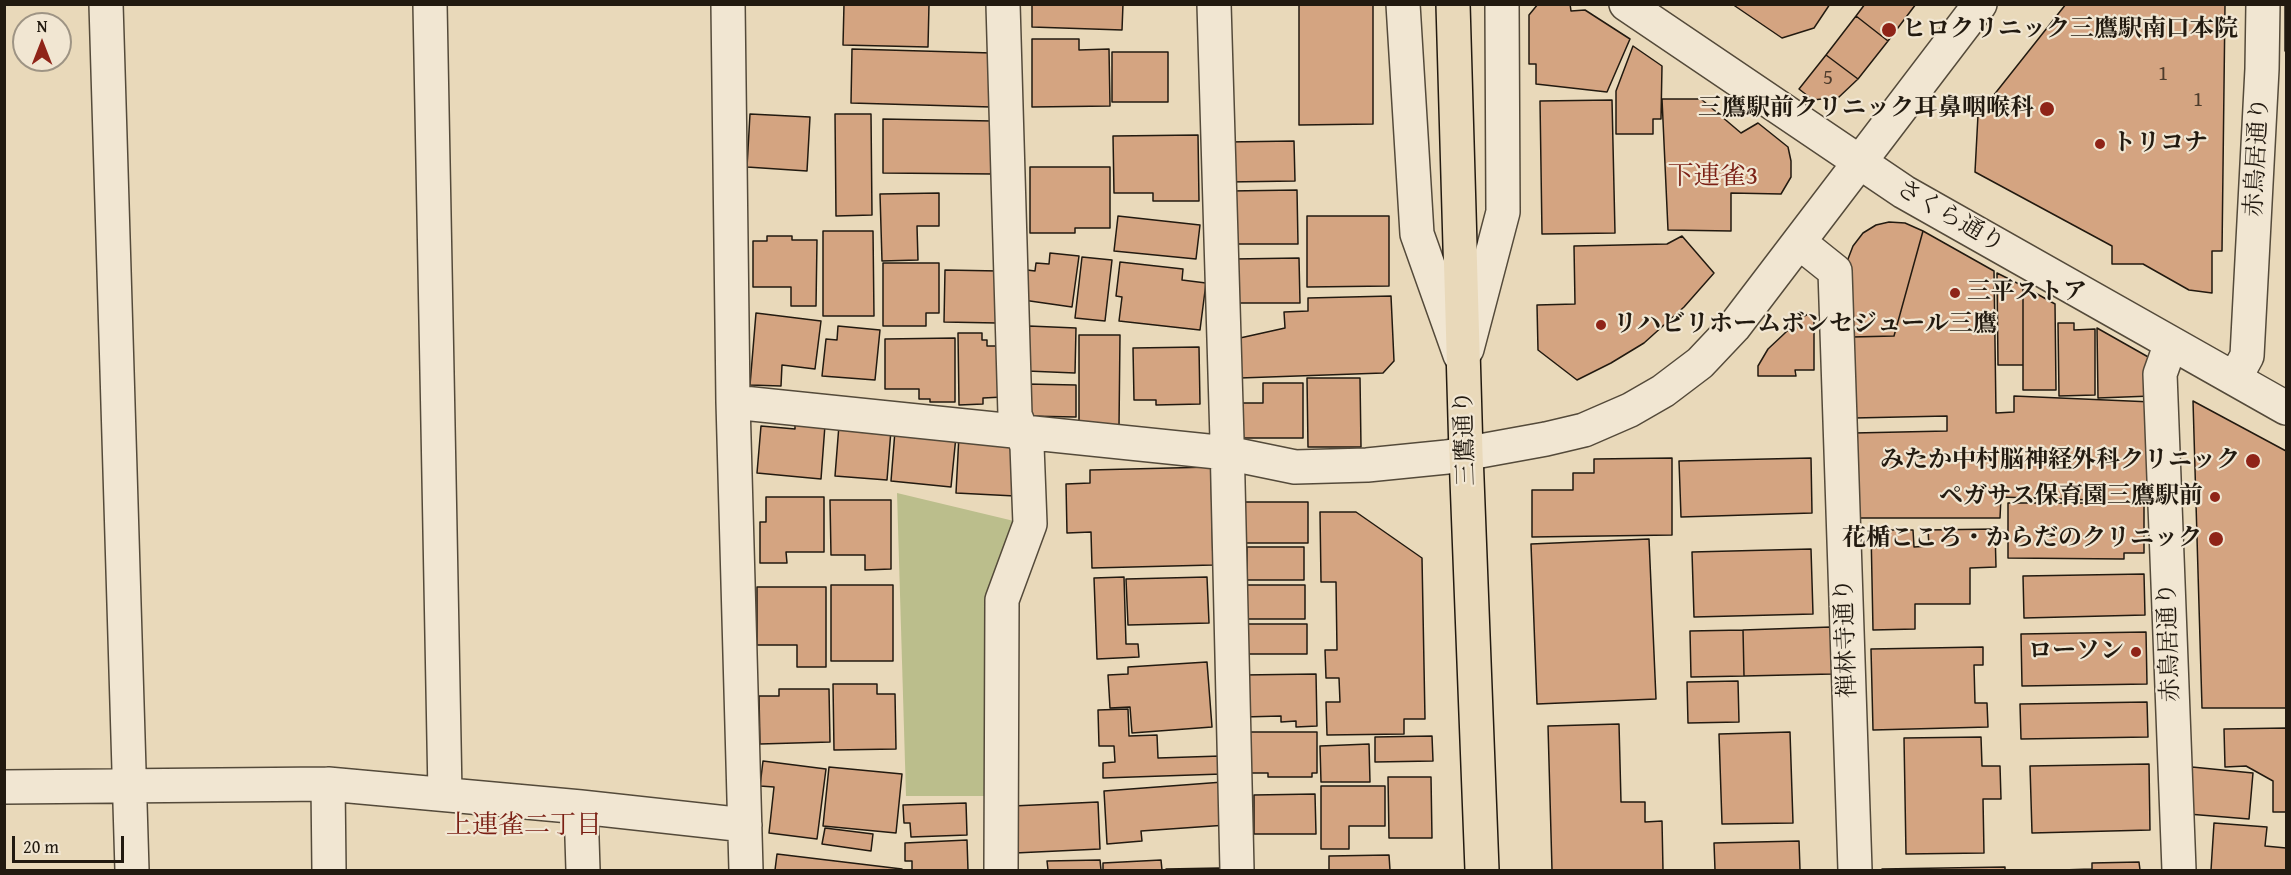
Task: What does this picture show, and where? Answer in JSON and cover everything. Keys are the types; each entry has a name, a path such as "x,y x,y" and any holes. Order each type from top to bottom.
{"main road":[{"name":"三鷹通り","path":"1453,4 1466,453 1482,870"}],"street":[{"path":"106,4 132,870"},
{"path":"430,4 445,794"},
{"path":"728,4 733,402 746,870"},
{"path":"1001,870 1002,600 1030,524 1027,446 1015,415 1003,4"},
{"path":"1214,4 1237,870"},
{"path":"1402,4 1417,234 1463,363"},
{"path":"1463,363 1503,212 1502,4"},
{"name":"さくら通り","path":"1626,4 1904,192 2286,408"},
{"path":"733,402 1227,453 1295,467 1367,465 1466,453 1584,430 1630,410 1663,391 1700,363 1734,327 1980,4"},
{"name":"赤鳥居通り","path":"2235,378 2247,356 2262,69 2263,4"},
{"name":"禅林寺通り","path":"1800,243 1835,271 1855,870"},
{"name":"赤鳥居通り","path":"2171,343 2160,374 2179,870"},
{"path":"328,784 329,870"},
{"path":"4,787 328,784 582,807 745,825"},
{"path":"582,807 583,870"}],"green space":[{"path":"897,493 1014,521 986,796 906,796"}],"building":[{"path":"844,4 929,4 928,47 843,45"},
{"path":"1032,4 1123,4 1122,30 1032,27"},
{"path":"1299,4 1373,4 1373,124 1299,125"},
{"path":"1538,4 1570,4 1571,11 1585,10 1630,39 1607,92 1536,84 1536,64 1529,64 1529,15"},
{"path":"1732,4 1830,4 1814,28 1782,38"},
{"path":"1865,4 1916,4 1888,41 1856,16"},
{"name":"トリコナ","path":"2066,4 2225,4 2222,251 2212,251 2212,293 2189,290 2143,264 2112,264 2112,246 1975,172 1978,115"},
{"path":"2286,4 2286,51 2285,51"},
{"path":"1856,16 1888,41 1858,79 1826,55"},
{"path":"1032,39 1079,39 1079,50 1109,49 1110,106 1032,107"},
{"path":"1633,46 1662,66 1661,119 1653,119 1653,134 1616,134 1616,91"},
{"path":"852,49 992,53 991,107 851,103"},
{"path":"1112,52 1168,52 1168,102 1112,102"},
{"path":"1826,55 1858,79 1839,97 1813,100 1799,89"},
{"path":"1662,99 1701,99 1741,133 1758,123 1788,147 1791,177 1781,194 1731,193 1731,231 1668,230"},
{"path":"1612,100 1615,233 1542,234 1540,101"},
{"path":"750,114 810,117 807,171 747,167"},
{"path":"835,114 871,114 872,215 836,216"},
{"path":"883,119 993,121 993,174 883,173"},
{"path":"1198,135 1199,201 1153,201 1153,193 1114,193 1113,136"},
{"path":"1294,141 1295,181 1228,182 1227,142"},
{"path":"1030,167 1110,167 1110,228 1075,228 1075,233 1030,233"},
{"path":"1297,190 1298,244 1231,244 1230,191"},
{"path":"939,193 939,226 917,226 918,260 882,261 880,194"},
{"path":"1118,216 1200,225 1196,259 1114,251"},
{"path":"1307,216 1389,216 1389,286 1307,287"},
{"path":"1889,222 1905,223 1923,231 1894,336 1850,337 1848,259 1853,246 1863,233 1876,225"},
{"path":"823,231 873,231 874,316 823,316"},
{"path":"1923,231 1994,271 1996,413 2014,412 2014,396 2152,402 2154,502 2001,497 2000,518 1856,518 1854,433 1947,431 1947,416 1854,418 1853,337 1894,336"},
{"path":"767,236 792,236 792,240 817,240 816,306 791,306 791,287 753,287 753,241 767,241"},
{"name":"リハビリホームボンセジュール三鷹","path":"1682,236 1714,273 1684,307 1644,343 1577,380 1538,350 1537,305 1575,304 1574,246 1667,244"},
{"path":"1050,253 1079,256 1072,307 1023,300 1027,270 1035,271 1036,263 1049,264"},
{"path":"1082,257 1112,260 1105,321 1075,318"},
{"path":"1299,258 1300,303 1233,303 1233,259"},
{"path":"1120,262 1183,269 1182,280 1206,283 1200,330 1119,321 1122,297 1116,296"},
{"path":"883,263 939,263 939,313 926,313 926,326 883,326"},
{"path":"945,270 999,271 997,323 944,322"},
{"path":"1997,273 2023,286 2023,365 1998,365"},
{"path":"2023,286 2055,304 2056,390 2023,390"},
{"path":"1391,296 1394,361 1383,373 1240,378 1240,338 1285,328 1284,312 1308,311 1308,298"},
{"path":"756,313 821,321 815,369 782,365 781,386 750,385"},
{"path":"1809,314 1814,321 1814,370 1795,370 1796,376 1758,376 1758,366 1768,349 1802,317"},
{"path":"2058,323 2074,323 2074,330 2095,329 2095,395 2059,396"},
{"path":"838,326 880,330 875,380 822,376 826,339 837,340"},
{"path":"1029,326 1076,328 1075,373 1027,371"},
{"path":"2097,328 2150,358 2151,396 2098,398"},
{"path":"958,333 982,333 982,340 987,340 987,346 997,346 1003,397 983,398 983,404 959,405"},
{"path":"1079,335 1120,335 1119,427 1079,427"},
{"path":"955,338 955,402 930,402 930,399 919,399 919,389 885,389 885,339"},
{"path":"1199,347 1200,404 1156,405 1156,400 1134,400 1133,348"},
{"path":"1307,378 1360,378 1361,447 1308,447"},
{"path":"1263,383 1303,383 1303,438 1241,438 1241,403 1263,403"},
{"path":"1026,384 1076,385 1076,417 1025,416"},
{"path":"2193,401 2286,451 2286,708 2202,708"},
{"path":"795,422 825,425 821,479 757,473 761,426 795,429"},
{"path":"839,425 891,430 887,480 835,476"},
{"path":"895,431 956,436 951,487 891,481"},
{"path":"959,435 1018,438 1015,496 956,493"},
{"path":"1672,458 1672,535 1532,537 1532,490 1573,490 1573,473 1594,473 1594,459"},
{"path":"1811,458 1812,513 1681,517 1679,461"},
{"path":"1211,467 1213,565 1092,568 1091,532 1067,533 1066,484 1090,483 1090,470"},
{"path":"766,497 824,497 824,552 786,552 787,563 760,563 760,522 766,522"},
{"path":"830,500 891,500 891,569 865,570 865,555 831,555"},
{"path":"1242,502 1308,502 1308,543 1242,543"},
{"path":"2008,503 2144,503 2144,553 2124,553 2124,559 2008,558"},
{"path":"1320,512 1356,512 1422,558 1425,719 1404,719 1404,734 1327,735 1326,702 1340,702 1339,678 1326,678 1325,650 1337,650 1336,582 1321,582"},
{"path":"1995,529 1996,567 1970,568 1970,604 1915,604 1915,629 1873,630 1871,530 1913,530 1914,547 1929,546 1928,530"},
{"path":"1649,539 1656,699 1537,704 1531,544"},
{"path":"1247,547 1304,547 1304,580 1247,580"},
{"path":"1811,549 1813,614 1694,617 1692,552"},
{"path":"2144,574 2145,615 2024,618 2023,576"},
{"path":"1124,577 1126,644 1138,644 1139,657 1097,659 1094,578"},
{"path":"1207,577 1209,623 1128,625 1126,579"},
{"path":"831,585 893,585 893,661 831,661"},
{"path":"1244,585 1305,585 1305,619 1244,619"},
{"path":"757,587 826,587 826,667 797,667 797,645 757,645"},
{"path":"1241,624 1307,624 1307,654 1241,654"},
{"path":"1831,627 1832,674 1744,676 1743,630"},
{"path":"1743,630 1744,676 1691,677 1690,631"},
{"path":"2146,632 2147,684 2022,686 2021,634"},
{"path":"1983,647 1983,665 1974,665 1975,703 1987,703 1988,727 1873,730 1871,649"},
{"path":"1207,662 1212,727 1132,733 1130,707 1110,708 1108,675 1128,674 1128,667"},
{"path":"1316,674 1317,726 1296,727 1296,721 1281,722 1281,716 1243,717 1243,675"},
{"path":"1738,681 1739,722 1688,723 1687,682"},
{"path":"833,684 877,684 877,694 895,694 896,749 834,750"},
{"path":"779,689 829,689 830,742 760,744 759,696 779,696"},
{"path":"2147,702 2148,737 2021,739 2020,704"},
{"path":"1128,709 1129,736 1157,735 1158,758 1221,756 1222,774 1103,778 1103,763 1115,762 1114,746 1099,746 1098,710"},
{"path":"1619,724 1621,802 1645,802 1645,822 1662,821 1663,870 1552,870 1548,726"},
{"path":"2286,728 2286,812 2273,812 2273,781 2246,766 2225,767 2224,729"},
{"path":"1247,732 1317,732 1317,773 1312,773 1312,777 1268,777 1268,773 1247,773"},
{"path":"1790,732 1793,823 1722,824 1719,734"},
{"path":"1432,736 1433,761 1375,762 1375,737"},
{"path":"1981,737 1982,766 2000,766 2001,799 1983,799 1984,853 1906,854 1904,738"},
{"path":"1369,744 1370,782 1321,782 1320,746"},
{"path":"763,761 826,769 817,839 769,833 774,787 760,786"},
{"path":"2149,764 2150,830 2032,833 2030,766"},
{"path":"829,767 902,774 896,833 823,826"},
{"path":"2192,767 2253,773 2249,819 2188,814"},
{"path":"1388,777 1431,777 1432,838 1389,838"},
{"path":"1223,782 1227,825 1141,831 1142,841 1107,844 1104,791"},
{"path":"1321,786 1385,786 1385,826 1349,826 1349,849 1321,849"},
{"path":"1315,794 1316,834 1254,834 1254,795"},
{"path":"1098,802 1100,849 1015,853 1013,806"},
{"path":"966,803 967,835 911,837 910,823 904,823 903,805"},
{"path":"2214,823 2267,827 2265,846 2286,848 2286,870 2211,870"},
{"path":"825,828 873,834 871,851 822,844"},
{"path":"967,840 968,870 912,870 912,861 905,861 905,843"},
{"path":"1799,841 1800,870 1715,870 1714,843"},
{"path":"777,854 902,869 902,870 775,870"},
{"path":"1389,855 1390,870 1329,870 1329,856"},
{"path":"1100,860 1101,870 1048,870 1047,861"},
{"path":"1161,860 1162,870 1103,870 1103,863"},
{"path":"2139,862 2140,870 2061,870 2092,869 2092,863"},
{"path":"2005,867 2005,870 1882,870 1882,869"},
{"path":"1220,868 1220,870 1166,870 1166,869"}],"place":[{"name":"ヒロクリニック三鷹駅南口本院","path":"1889,30"},
{"name":"三鷹駅前クリニック耳鼻咽喉科","path":"2047,109"},
{"name":"トリコナ","path":"2100,144"},
{"name":"三平ストア","path":"1955,293"},
{"name":"リハビリホームボンセジュール三鷹","path":"1601,325"},
{"name":"みたか中村脳神経外科クリニック","path":"2253,461"},
{"name":"ペガサス保育園三鷹駅前","path":"2215,497"},
{"name":"花楯こころ・からだのクリニック","path":"2216,539"},
{"name":"ローソン","path":"2136,652"}],"district":[{"name":"下連雀3","path":"1713,177"},
{"name":"上連雀二丁目","path":"524,826"}]}
